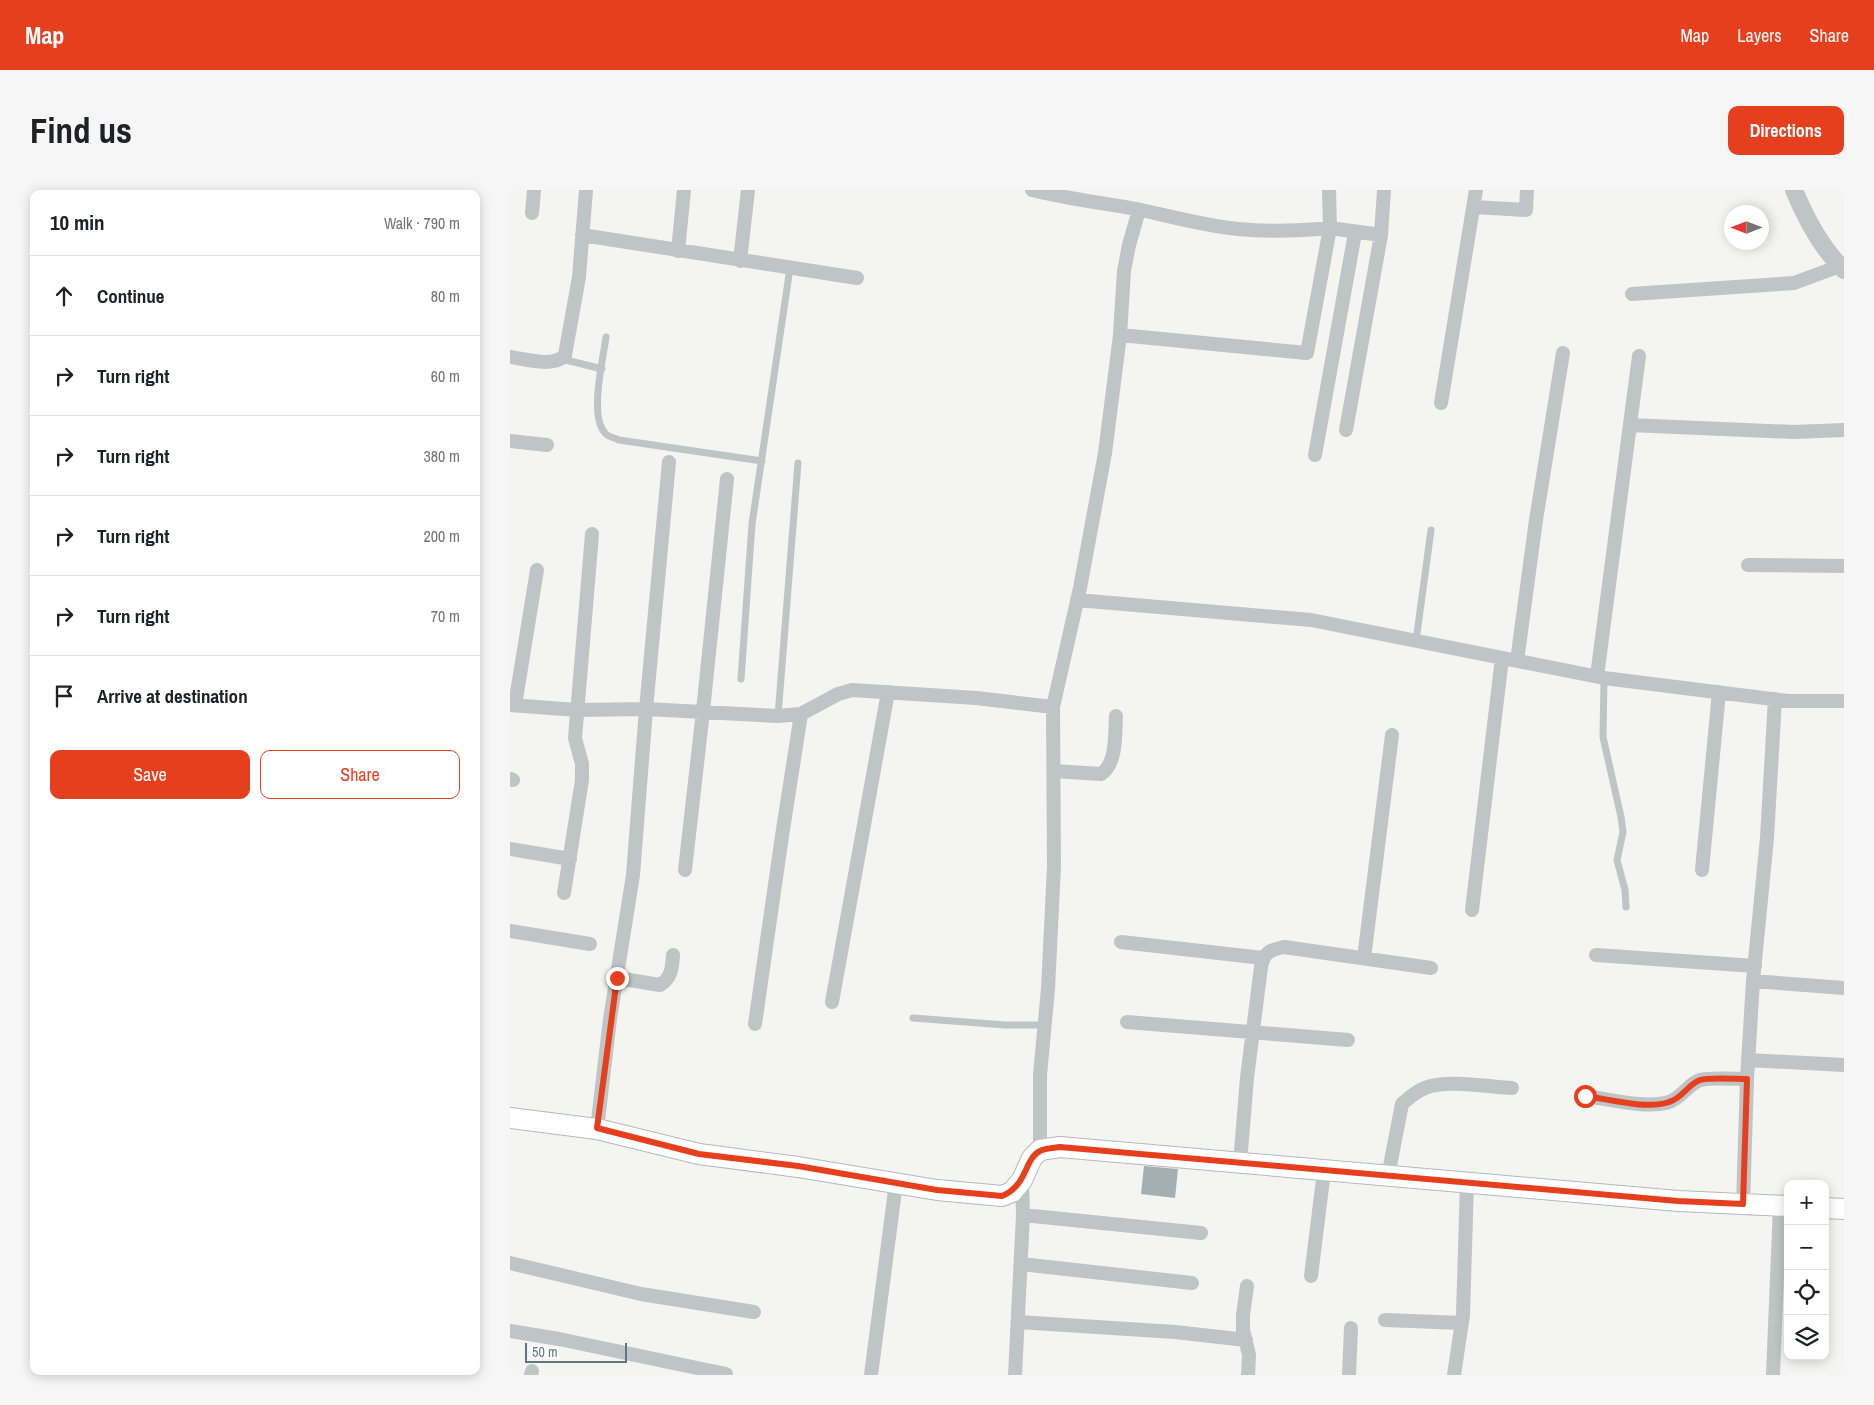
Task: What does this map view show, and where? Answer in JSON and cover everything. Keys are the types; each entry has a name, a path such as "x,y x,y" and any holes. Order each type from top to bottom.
{"main road":[{"path":"510,1118 597,1128 699,1154 798,1166 937,1190 1002,1196 1012,1192 1022,1180 1032,1158 1040,1150 1060,1147 1678,1201 1784,1206"},
{"path":"1829,1208 1844,1208"}],"street":[{"path":"532,213 534,190"},
{"path":"510,358 547,362 561,359 567,348 579,277 586,190"},
{"path":"678,251 684,190"},
{"path":"740,261 748,190"},
{"path":"1032,190 1237,229 1302,231 1330,228 1355,233 1382,235"},
{"path":"1120,335 1307,353 1330,228 1329,190"},
{"path":"1346,430 1382,235 1384,190"},
{"path":"1442,403 1476,190"},
{"path":"1474,207 1526,210 1527,190"},
{"path":"1632,294 1787,284 1842,268 1820,242 1794,190"},
{"path":"1040,1150 1040,1074 1048,988 1054,866 1053,707 1077,600 1105,453 1120,335 1124,271 1139,210"},
{"path":"1315,455 1355,233"},
{"path":"582,235 857,278"},
{"path":"1517,661 1536,520 1563,353"},
{"path":"1600,677 1639,356"},
{"path":"1630,425 1794,432 1844,430"},
{"path":"510,441 547,445"},
{"path":"597,1128 633,875 669,462"},
{"path":"685,870 726,479"},
{"path":"564,893 582,780 582,764 575,738 592,534"},
{"path":"1748,565 1844,566"},
{"path":"537,570 512,705 577,710 646,709 778,716 802,714 838,694 852,690 976,698 1053,707"},
{"path":"1077,600 1312,620 1600,677 1775,699 1844,701"},
{"path":"1472,910 1502,658"},
{"path":"832,1002 888,692"},
{"path":"1702,870 1720,692"},
{"path":"1743,1204 1747,1079 1753,980 1767,838 1775,699"},
{"path":"755,1024 802,714"},
{"path":"1054,771 1101,774 1108,770 1112,755 1116,716"},
{"path":"1364,958 1392,735"},
{"path":"510,849 570,859"},
{"path":"510,931 590,944"},
{"path":"1121,942 1263,958"},
{"path":"1240,1163 1252,1033 1263,958 1270,950 1284,947 1431,968"},
{"path":"617,978 660,985 666,982 672,971 673,955"},
{"path":"1596,955 1754,966"},
{"path":"1753,980 1844,988"},
{"path":"1127,1022 1348,1040"},
{"path":"1748,1060 1844,1065"},
{"path":"1585,1096 1645,1104 1668,1103 1681,1097 1691,1086 1700,1080 1747,1079"},
{"path":"1388,1176 1402,1104 1410,1098 1425,1088 1444,1084 1512,1088"},
{"path":"1311,1276 1324,1171"},
{"path":"1015,1375 1023,1215 1022,1180"},
{"path":"871,1375 896,1183"},
{"path":"1454,1375 1462,1323 1467,1183"},
{"path":"1773,1375 1784,1206"},
{"path":"1023,1215 1202,1233"},
{"path":"510,1263 641,1294 754,1312"},
{"path":"1021,1264 1192,1282"},
{"path":"1247,1286 1243,1330 1249,1355 1248,1375"},
{"path":"1385,1320 1462,1323"},
{"path":"1018,1322 1174,1332 1246,1340"},
{"path":"1349,1375 1351,1328"},
{"path":"510,1331 726,1374"}],"lane":[{"path":"742,679 752,524 790,268"},
{"path":"606,337 597,403 600,424 606,434 619,440 762,461"},
{"path":"561,359 602,369"},
{"path":"778,716 798,463"},
{"path":"1416,641 1431,530"},
{"path":"1600,677 1603,737 1623,832 1617,860 1626,890 1626,907"},
{"path":"913,1018 1004,1026 1045,1026"}],"building":[{"path":"1144,1166 1178,1169 1175,1198 1141,1194"}],"route":[{"path":"617,978 610,1019 597,1128 699,1154 798,1166 937,1190 991,1196 1002,1196 1012,1192 1022,1180 1032,1158 1040,1150 1060,1147 1678,1201 1743,1204 1747,1079 1700,1080 1691,1086 1681,1097 1668,1103 1645,1104 1585,1096"}]}
